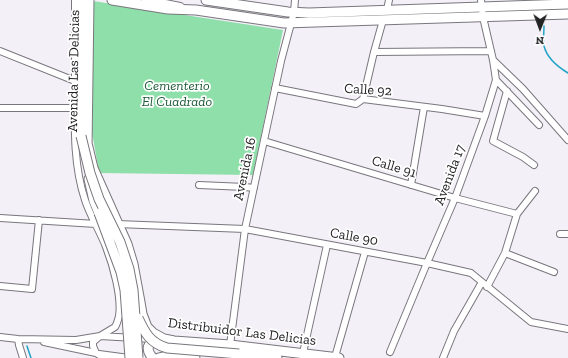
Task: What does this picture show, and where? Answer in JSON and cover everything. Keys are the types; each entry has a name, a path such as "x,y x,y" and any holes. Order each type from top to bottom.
{"main road":[{"path":"112,0 168,9 196,10 284,23 568,14"},
{"path":"206,0 288,12 387,10 482,3 568,4"},
{"name":"Avenida Las Delicias","path":"82,1 80,102 84,140"},
{"name":"Avenida Las Delicias","path":"82,1 84,140"},
{"path":"84,140 94,201 121,272 125,290 130,358"},
{"path":"84,140 85,155 91,176 120,242 129,269 133,290 138,358"},
{"name":"Distribuidor Las Delicias","path":"84,140 93,168 127,244 133,264 142,314 147,327 153,333 164,339 174,341 230,345 337,358"},
{"path":"135,313 143,330 149,337 158,345 167,348 277,358"},
{"path":"153,358 148,351 150,343 155,340 164,339"},
{"path":"159,358 172,356 195,358"}],"street":[{"name":"Avenida 16","path":"230,345 245,229 275,88 290,22 294,12 295,0"},
{"path":"387,10 389,0"},
{"name":"Avenida Las Delicias","path":"74,108 82,1"},
{"path":"149,1 196,10"},
{"name":"Avenida 17","path":"390,352 426,263 455,198 485,116 496,80 483,17 482,3"},
{"path":"363,99 383,20"},
{"path":"0,51 75,82"},
{"path":"374,52 491,51"},
{"path":"493,60 523,89 568,140"},
{"path":"496,80 539,125"},
{"name":"Calle 92","path":"275,88 356,104 363,99 485,116"},
{"path":"507,91 492,141 523,157 534,165"},
{"path":"411,185 424,107"},
{"path":"0,108 74,108 75,139 80,180 85,201 107,248 115,276 120,308 119,318 115,327 93,342 96,354 104,358"},
{"name":"Calle 91","path":"264,141 455,198 517,214"},
{"path":"199,185 254,188"},
{"path":"487,286 506,253 517,214 535,190"},
{"path":"0,218 96,224"},
{"path":"0,286 32,289 39,220"},
{"name":"Calle 90","path":"118,224 245,229 426,263 471,274 531,322 568,329"},
{"path":"560,234 568,234"},
{"path":"303,353 327,245"},
{"path":"337,358 365,252"},
{"path":"506,253 554,272"},
{"path":"443,358 454,331 482,282"},
{"path":"0,337 76,340 100,336 164,339"},
{"path":"18,338 23,358"},
{"path":"34,339 96,354 130,358"}],"green space":[{"name":"Cementerio El Cuadrado","path":"93,1 283,30 253,175 99,173 92,132"}],"waterway":[{"path":"544,26 545,50 553,62 568,73"},
{"path":"27,346 31,358"}]}
